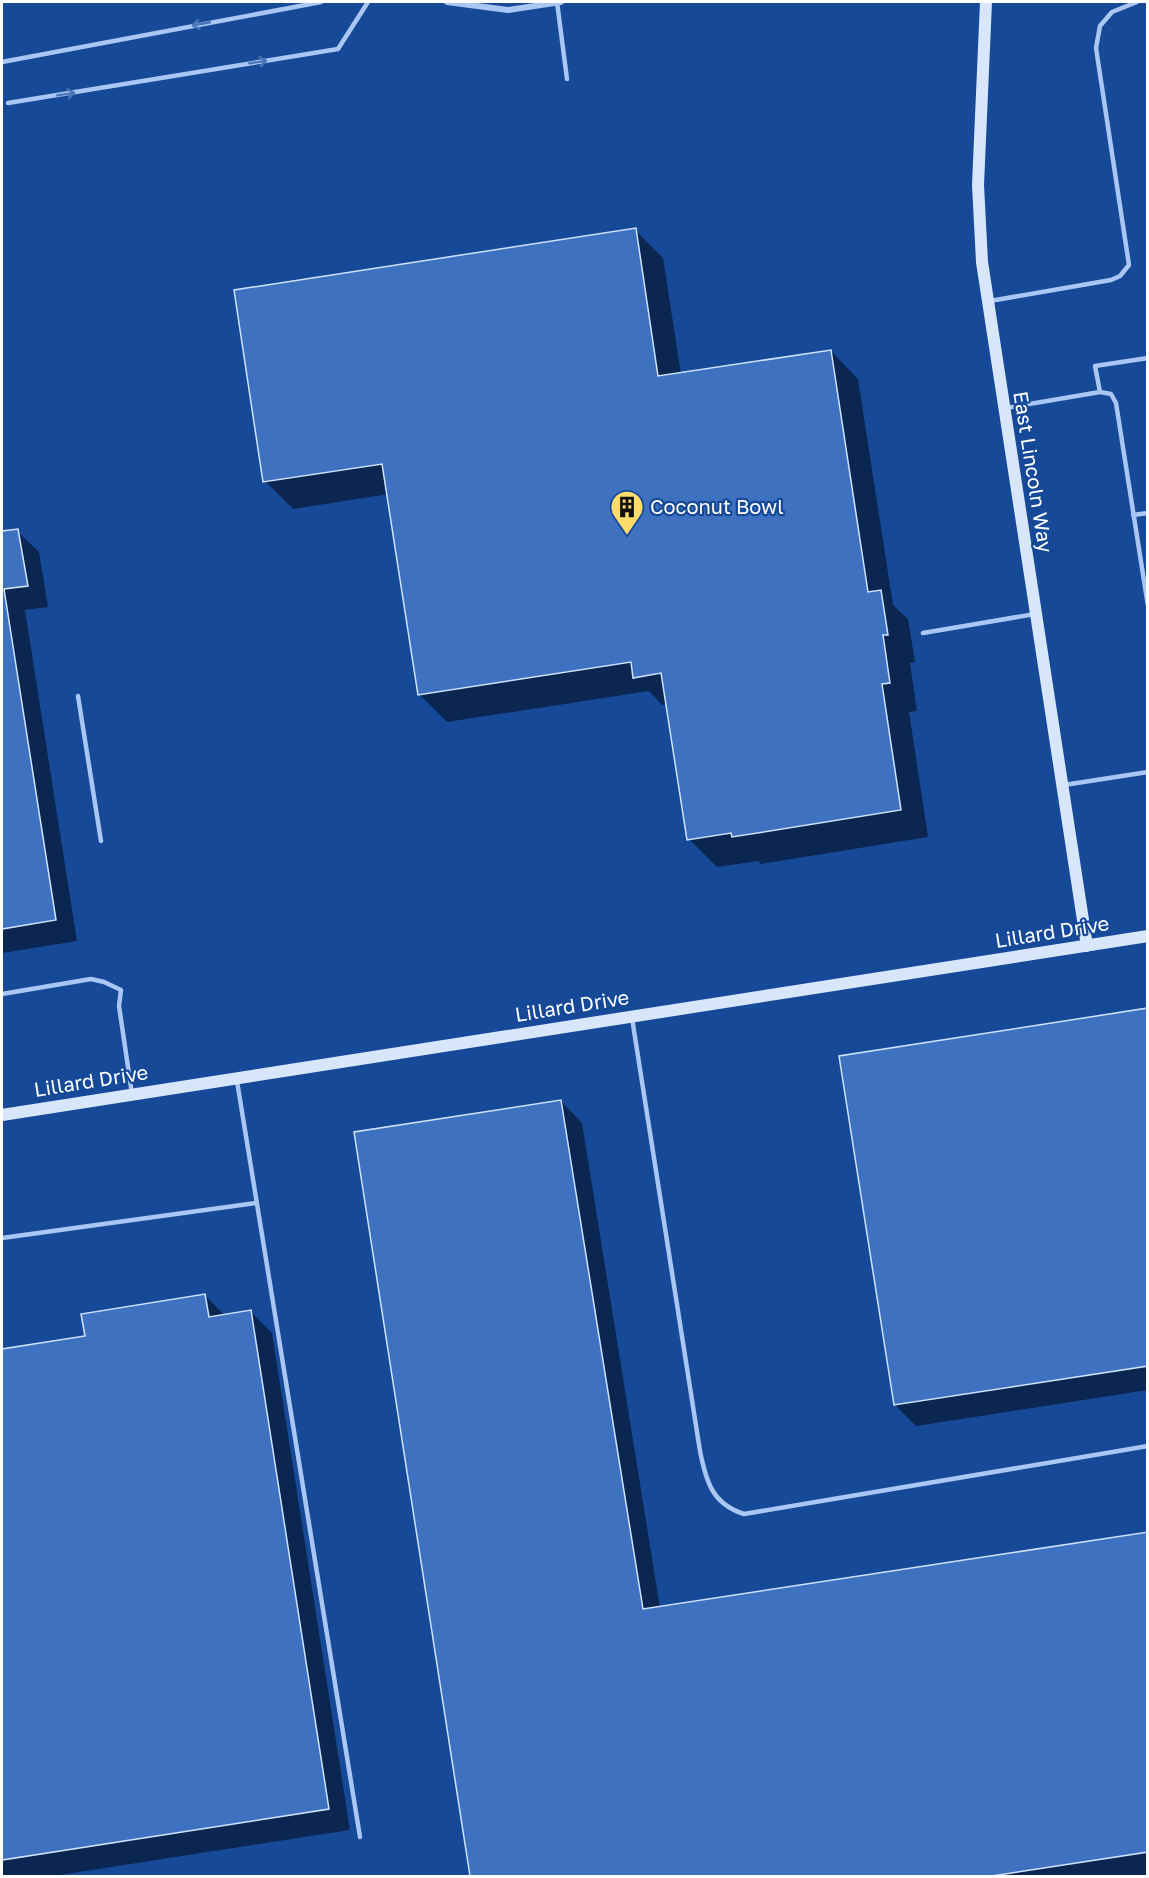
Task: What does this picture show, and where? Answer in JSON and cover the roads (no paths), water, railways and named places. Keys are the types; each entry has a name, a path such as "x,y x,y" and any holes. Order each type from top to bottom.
{"street":[{"path":"447,2 508,10 559,2"},
{"name":"East Lincoln Way","path":"986,2 978,185 982,262 1087,946"},
{"name":"Lillard Drive","path":"2,1115 1148,936"}],"lane":[{"path":"2,62 321,2"},
{"path":"8,103 338,49 368,2"},
{"path":"559,2 567,78"},
{"path":"987,301 1111,280 1120,276 1129,265 1096,48 1100,26 1112,12 1137,2"},
{"path":"1100,392 1095,366 1148,358"},
{"path":"1004,409 1100,392 1111,394 1116,403 1148,606"},
{"path":"1133,515 1148,513"},
{"path":"922,633 1036,614"},
{"path":"78,696 101,841"},
{"path":"1062,786 1148,772"},
{"path":"2,994 91,979 105,982 121,990 119,1006 132,1094"},
{"path":"632,1017 700,1451 705,1476 715,1496 732,1510 744,1514 1148,1446"},
{"path":"236,1078 360,1837"},
{"path":"2,1238 256,1203"}],"place":[{"name":"Coconut Bowl","path":"627,536"}]}
